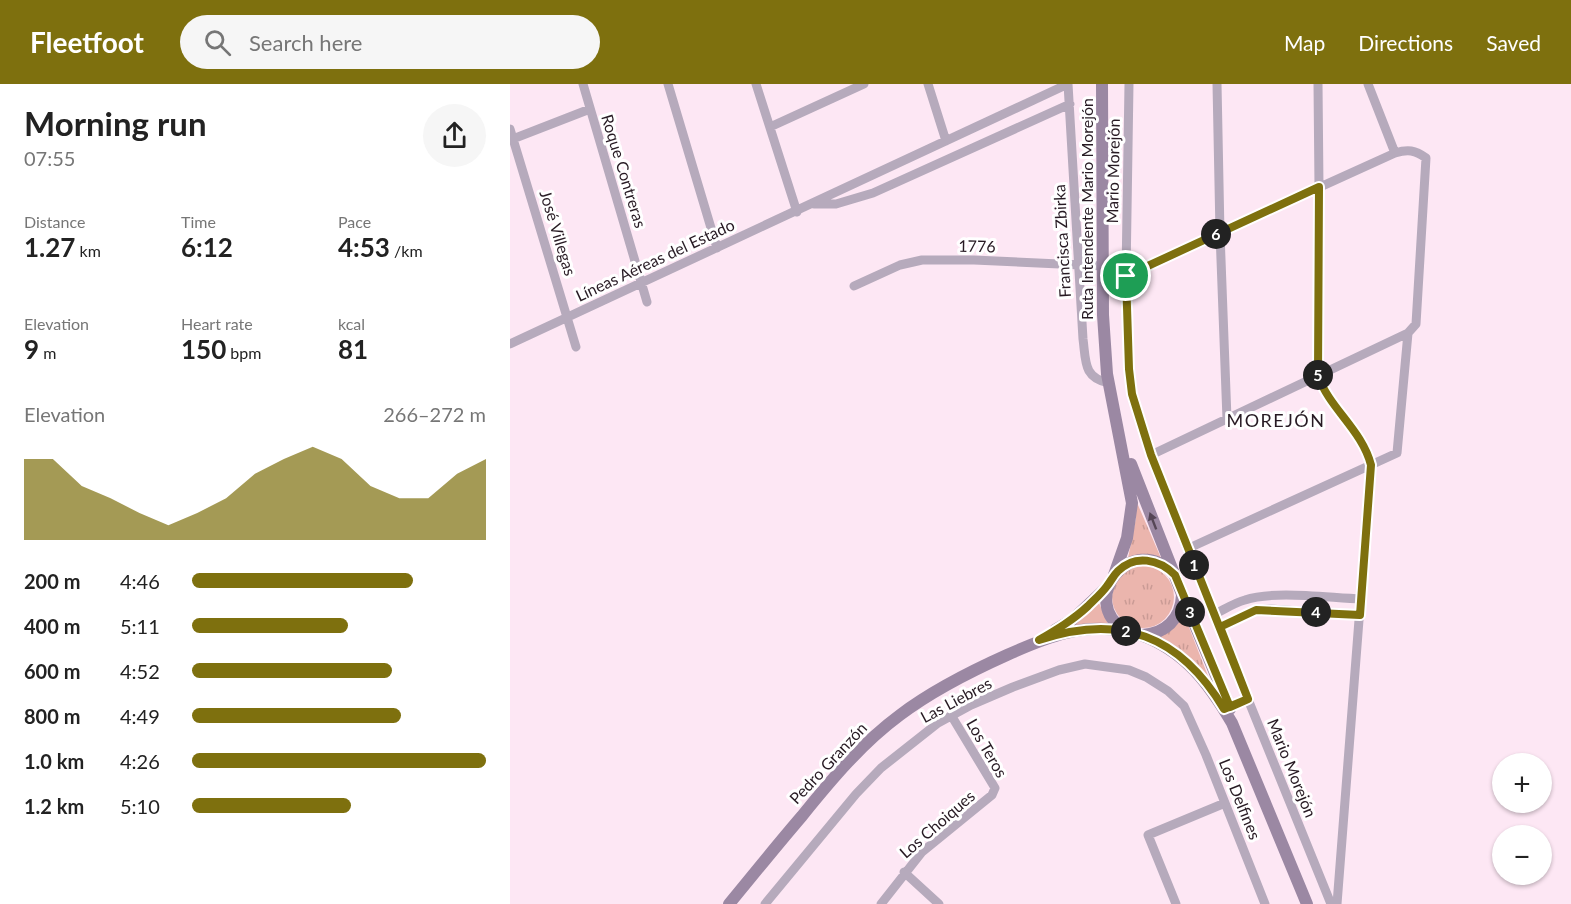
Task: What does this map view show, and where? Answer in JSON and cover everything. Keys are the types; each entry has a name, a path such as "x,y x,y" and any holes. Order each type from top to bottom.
{"main road":[{"name":"Ruta Intendente Mario Morejón","path":"1102,84 1103,315 1109,383 1131,493 1132,510 1127,538 1111,580"},
{"name":"Ruta Intendente Mario Morejón","path":"1121,440 1175,575"},
{"path":"1227,708 1182,658 1162,644 1115,622 1110,614 1106,595 1111,580 1127,564 1144,560 1161,564 1175,575 1227,708 1232,723 1307,904"},
{"name":"Pedro Granzón","path":"729,904 831,780 875,735 898,716 949,682 1039,640 1072,620 1111,580"},
{"path":"1135,633 1150,635 1168,627 1179,612 1182,594"},
{"name":"Pedro Granzón","path":"1039,640 1077,630 1111,629 1135,633"}],"street":[{"name":"Roque Contreras","path":"583,84 647,302"},
{"path":"668,84 717,248"},
{"path":"756,84 797,212"},
{"path":"770,127 864,84"},
{"path":"928,84 946,141"},
{"name":"Líneas Aéreas del Estado","path":"510,344 1068,84"},
{"name":"Francisca Zbirka","path":"1068,84 1083,339 1088,370 1097,381 1109,383"},
{"name":"Mario Morejón","path":"1129,84 1126,276 1132,394 1151,455 1187,549 1331,904"},
{"path":"1217,84 1227,419"},
{"path":"1318,84 1318,376 1323,390 1354,429 1368,454 1371,465 1337,904"},
{"path":"1368,84 1395,153"},
{"name":"Líneas Aéreas del Estado","path":"812,204 836,204 873,193 1070,104"},
{"path":"512,140 590,109"},
{"name":"José Villegas","path":"510,129 576,347"},
{"path":"1126,276 1395,153 1407,150 1418,152 1426,158 1416,324 1408,333 1151,455"},
{"name":"1776","path":"854,286 900,266 922,260 1103,266"},
{"path":"1187,549 1397,453 1408,333"},
{"path":"1215,614 1244,600 1258,597 1361,599"},
{"path":"1220,627 1256,610 1360,615"},
{"name":"Las Liebres","path":"765,904 868,781 904,748 951,715 1013,687 1059,670 1085,664 1128,670 1146,677 1168,691 1184,706"},
{"path":"1227,708 1248,699"},
{"name":"Los Delfines","path":"1184,706 1265,904"},
{"name":"Los Teros","path":"951,715 992,782 995,788 992,795"},
{"name":"Los Choiques","path":"880,904 922,852 992,795"},
{"path":"1176,904 1148,835 1225,803"},
{"path":"904,872 939,904"}],"green space":[{"path":"1135,498 1161,558 1128,558 1136,518"},
{"path":"1137,566 1149,566 1165,575 1172,585 1174,597 1172,609 1165,619 1149,628 1137,628 1126,623 1117,614 1112,603 1112,591 1117,580 1126,571"},
{"path":"1099,603 1108,624 1071,626"},
{"path":"1183,612 1210,681 1158,637"}],"district":[{"name":"MOREJÓN","path":"1276,421"}],"route":[{"path":"1126,276 1129,369 1138,417 1187,549 1248,699 1224,709 1206,682 1191,665 1170,648 1141,635 1121,630 1096,628 1063,632 1039,640 1072,620 1127,564 1135,561 1153,561 1169,569 1175,575 1182,594 1230,707 1248,699 1220,627 1256,610 1360,615 1371,465 1368,454 1354,429 1329,399 1318,376 1319,187 1126,276"}]}
